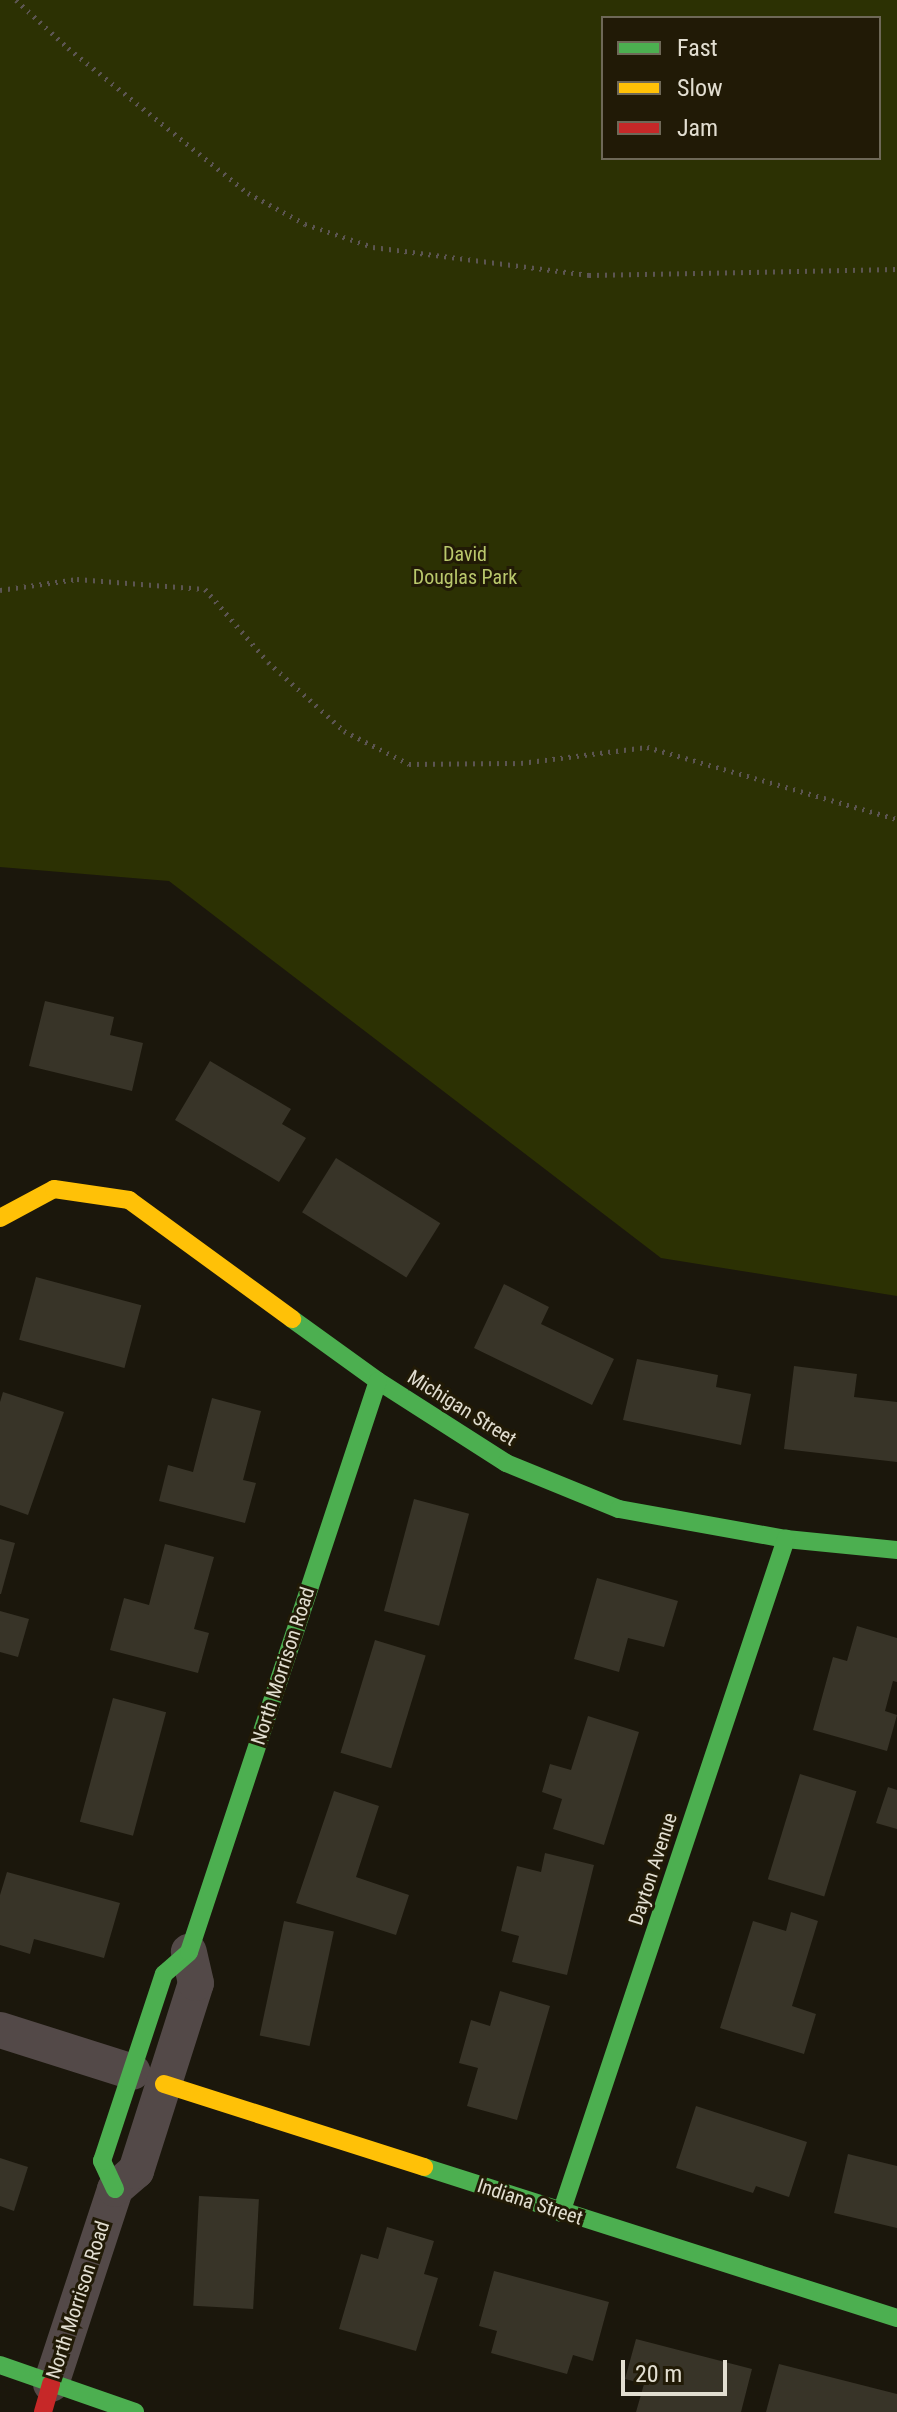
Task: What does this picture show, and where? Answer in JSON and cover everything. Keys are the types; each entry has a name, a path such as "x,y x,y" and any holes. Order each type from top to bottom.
{"street":[{"name":"Michigan Street","path":"0,1218 54,1189 129,1200 378,1381 506,1463 619,1509 786,1539 897,1550"},
{"name":"North Morrison Road","path":"47,2398 115,2189 136,2171 148,2078 196,1983 189,1952 378,1381"},
{"name":"Dayton Avenue","path":"561,2213 786,1539"},
{"name":"Indiana Street","path":"0,2030 561,2213 897,2318"},
{"path":"0,2365 47,2398 135,2412"}],"path":[{"path":"16,0 68,48 248,193 305,224 373,247 589,275 897,269"},
{"path":"0,590 77,579 205,589 268,662 344,731 409,764 521,763 647,747 897,819"}],"green space":[{"name":"David Douglas Park","path":"0,0 897,0 897,1296 661,1258 169,881 0,867"}],"building":[{"path":"45,1001 114,1017 110,1035 143,1043 132,1091 29,1066"},
{"path":"210,1061 291,1109 282,1124 306,1138 279,1182 175,1120"},
{"path":"336,1158 440,1223 406,1277 302,1212"},
{"path":"36,1277 141,1305 124,1368 19,1340"},
{"path":"504,1284 549,1307 541,1324 614,1359 592,1405 474,1348"},
{"path":"637,1359 718,1375 716,1387 751,1394 741,1445 623,1420"},
{"path":"794,1366 857,1374 854,1397 897,1402 897,1462 784,1449"},
{"path":"3,1392 64,1412 28,1515 0,1505 0,1402"},
{"path":"212,1398 261,1411 243,1480 256,1483 245,1523 159,1501 168,1465 193,1472"},
{"path":"414,1499 469,1514 439,1626 384,1611"},
{"path":"0,1539 15,1543 1,1594 0,1594"},
{"path":"165,1544 214,1557 194,1629 209,1633 198,1673 110,1650 124,1598 149,1605"},
{"path":"597,1578 678,1601 664,1647 628,1638 619,1672 574,1659"},
{"path":"0,1611 29,1619 18,1657 0,1652"},
{"path":"857,1626 897,1638 897,1682 893,1681 885,1711 897,1715 887,1751 813,1730 833,1657 847,1661"},
{"path":"375,1640 426,1655 391,1768 341,1753"},
{"path":"113,1698 166,1712 133,1836 80,1822"},
{"path":"588,1716 639,1732 604,1845 553,1829 562,1799 542,1792 550,1764 571,1770"},
{"path":"800,1774 856,1791 824,1896 768,1879"},
{"path":"888,1787 897,1790 897,1829 876,1823"},
{"path":"334,1791 379,1806 356,1877 409,1895 396,1935 296,1903"},
{"path":"545,1853 594,1865 567,1975 512,1962 519,1936 501,1931 517,1866 541,1872"},
{"path":"7,1872 120,1903 104,1958 34,1939 30,1954 0,1945 0,1895"},
{"path":"791,1912 818,1921 792,2006 816,2014 804,2054 720,2028 753,1921 786,1931"},
{"path":"284,1921 334,1932 310,2046 260,2035"},
{"path":"500,1991 550,2006 517,2120 467,2106 478,2068 459,2063 471,2020 490,2026"},
{"path":"696,2106 807,2142 789,2197 756,2186 753,2193 676,2168"},
{"path":"848,2154 897,2166 897,2228 834,2213"},
{"path":"0,2158 28,2167 14,2211 0,2206"},
{"path":"199,2196 259,2199 253,2309 193,2306"},
{"path":"387,2227 434,2241 424,2274 438,2278 416,2351 339,2329 361,2254 378,2259"},
{"path":"494,2271 609,2302 593,2361 573,2355 567,2374 491,2353 497,2331 479,2326"},
{"path":"636,2339 752,2369 741,2412 636,2412 644,2384 625,2379"},
{"path":"779,2364 897,2394 897,2412 766,2412"}],"traffic: fast":[{"path":"292,1319 378,1381 506,1463 619,1509 786,1539 897,1550"},
{"path":"115,2189 102,2161 164,1974 189,1952 378,1381"},
{"path":"561,2213 786,1539"},
{"path":"424,2167 897,2318"},
{"path":"0,2365 135,2412"}],"traffic: slow":[{"path":"0,1218 54,1189 129,1200 292,1319"},
{"path":"164,2084 424,2167"}],"traffic: jam":[{"path":"43,2412 51,2384"}]}
